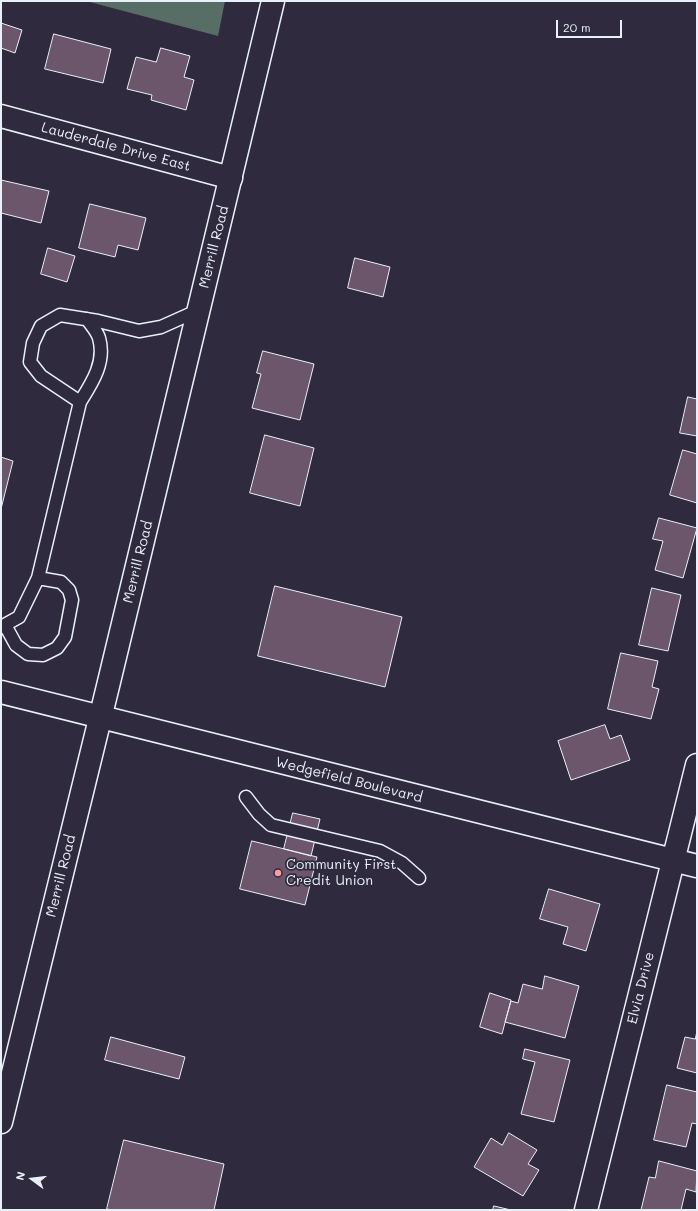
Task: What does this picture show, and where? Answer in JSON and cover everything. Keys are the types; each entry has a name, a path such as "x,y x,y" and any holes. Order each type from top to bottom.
{"street":[{"name":"Merrill Road","path":"1,1122 273,1"},
{"name":"Lauderdale Drive East","path":"1,116 231,178"},
{"name":"Wedgefield Boulevard","path":"1,692 100,718 697,866"},
{"name":"Elvia Drive","path":"586,1210 697,765"}],"lane":[{"path":"80,402 41,376 30,362 33,343 41,326 60,315 87,319 139,331 161,327 199,310"},
{"path":"38,578 61,582 69,590 72,600 64,637 57,648 43,655 28,654 16,645 3,626 19,617 38,578 80,402 95,379 102,354 98,337 87,319"},
{"path":"246,796 259,814 272,825 380,851 402,863 419,878"}],"green space":[{"path":"86,1 225,1 218,36"}],"building":[{"path":"1,23 22,30 15,53 1,48"},
{"path":"54,34 111,49 103,83 45,69"},
{"path":"161,48 190,56 184,77 194,80 186,110 151,100 152,95 127,89 136,57 156,62"},
{"path":"1,180 49,191 41,223 1,213"},
{"path":"90,204 146,218 138,250 118,245 115,257 79,248"},
{"path":"48,248 75,256 67,282 41,274"},
{"path":"355,258 390,267 383,297 348,288"},
{"path":"263,351 314,364 300,420 252,408 261,374 257,373"},
{"path":"688,397 697,399 697,436 680,433"},
{"path":"265,435 314,448 300,506 250,493"},
{"path":"683,450 697,454 697,503 670,495"},
{"path":"1,457 13,461 1,509"},
{"path":"659,518 697,528 683,578 655,570 663,541 653,539"},
{"path":"275,586 402,617 385,687 258,656"},
{"path":"652,588 681,595 668,651 639,645"},
{"path":"621,653 658,661 652,687 659,689 651,719 608,709"},
{"path":"605,725 610,739 621,735 630,760 571,780 558,741"},
{"path":"293,813 320,819 311,856 284,849"},
{"name":"Community First Credit Union","path":"252,841 317,857 305,905 240,889"},
{"path":"549,889 600,904 586,951 563,944 568,927 540,919"},
{"path":"545,976 579,986 565,1038 505,1022 511,1001 518,1003 523,984 542,989"},
{"path":"490,993 511,1000 502,1034 480,1027"},
{"path":"697,1031 697,1073 677,1068 685,1037 695,1039"},
{"path":"111,1037 185,1057 179,1079 105,1060"},
{"path":"525,1049 570,1060 554,1122 521,1114 535,1062 523,1059"},
{"path":"667,1085 697,1092 697,1124 692,1123 686,1147 654,1140"},
{"path":"509,1133 537,1150 528,1164 539,1170 523,1196 474,1167 491,1138 502,1145"},
{"path":"124,1140 224,1164 214,1210 107,1209"},
{"path":"659,1161 697,1171 696,1192 686,1189 681,1210 641,1210 649,1177 655,1178"},
{"path":"494,1206 511,1210 493,1210"}],"place":[{"name":"Community First Credit Union","path":"278,873"}]}
